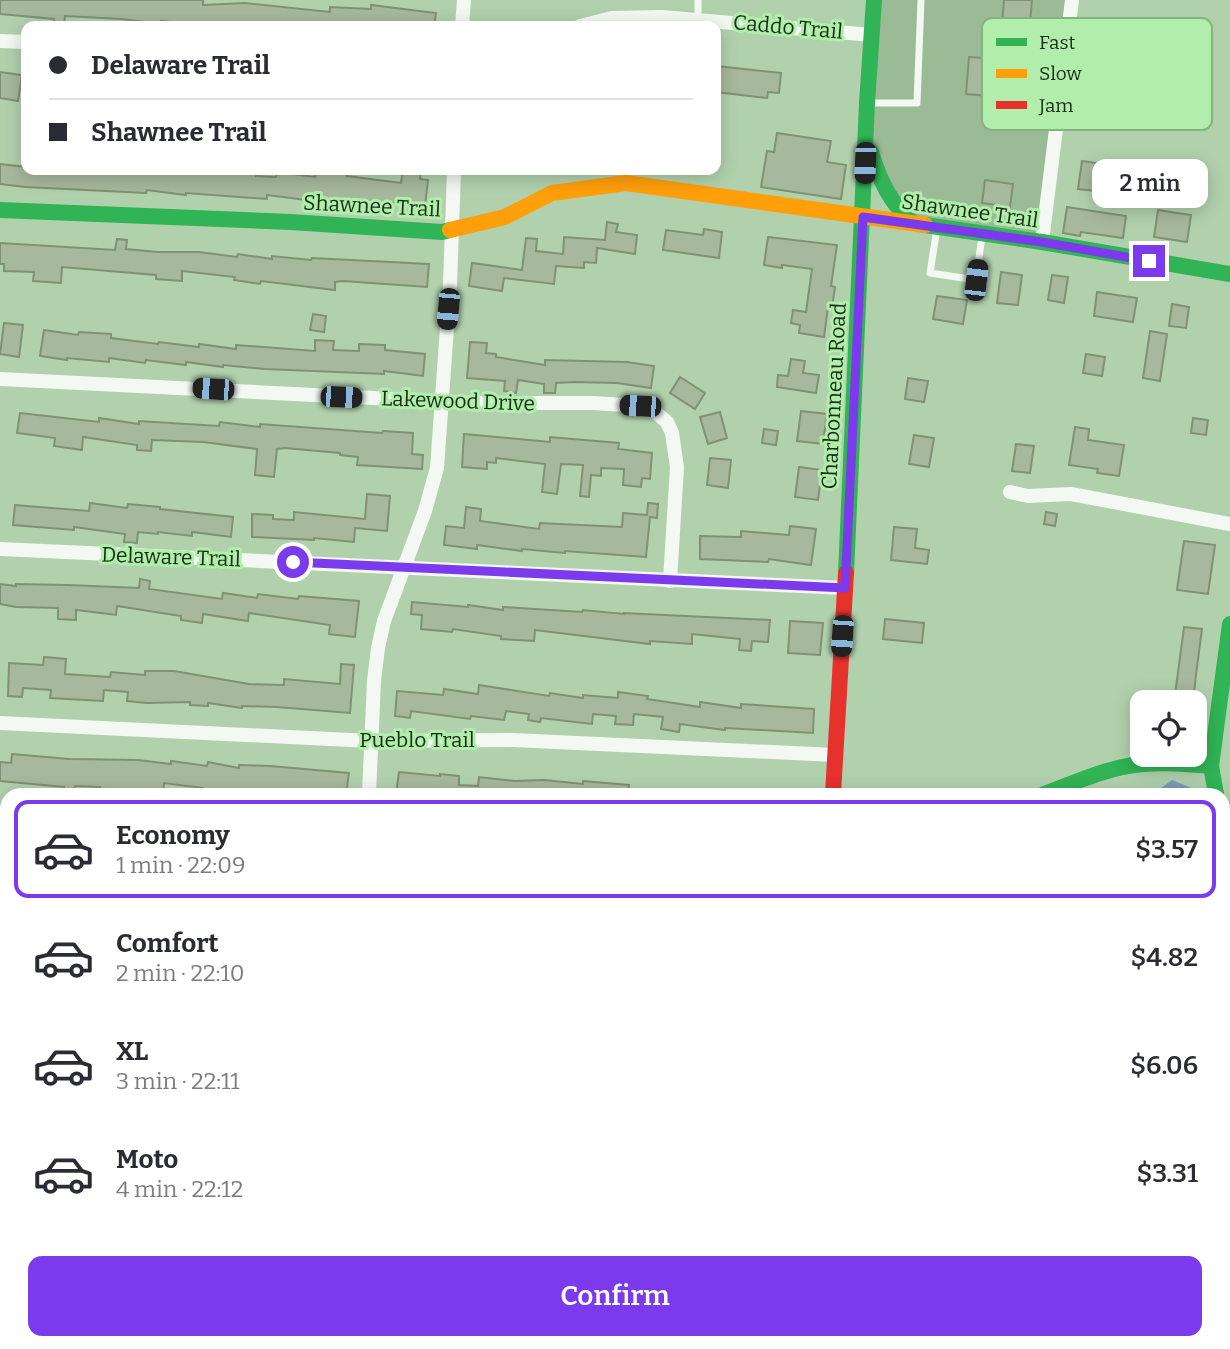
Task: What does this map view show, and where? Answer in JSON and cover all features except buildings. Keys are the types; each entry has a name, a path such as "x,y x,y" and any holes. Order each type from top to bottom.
{"street":[{"path":"462,21 464,0"},
{"name":"Charbonneau Road","path":"833,788 874,0"},
{"path":"1070,18 1072,0"},
{"name":"Caddo Trail","path":"600,21 612,18 698,19 872,34"},
{"path":"0,41 21,42"},
{"path":"1042,242 1056,130"},
{"path":"866,135 879,181 896,209 914,224"},
{"path":"369,788 378,648 384,621 425,511 437,468 450,285 454,175"},
{"name":"Shawnee Trail","path":"0,210 442,232 505,217 552,193 626,183 1042,242 1230,274"},
{"name":"Lakewood Drive","path":"0,379 440,401 640,406 654,411 667,422 672,433 677,467 670,581"},
{"path":"1010,492 1028,496 1071,494 1230,524"},
{"name":"Delaware Trail","path":"0,549 845,588"},
{"path":"1215,788 1211,766 1230,624"},
{"name":"Pueblo Trail","path":"0,723 371,741 513,740 835,755"},
{"path":"1060,788 1137,764 1211,766"}],"lane":[{"path":"698,0 698,19"},
{"path":"867,103 917,103 921,0"},
{"path":"937,227 930,273 976,280 982,233"}],"green space":[{"path":"874,0 1072,0 1070,18 982,18 982,130 1056,130 1042,242 914,224 873,160"}],"water":[{"path":"1172,780 1192,788 1161,788"}],"traffic: fast":[{"path":"846,573 874,0"},
{"path":"871,152 887,191 898,208 913,223"},
{"path":"0,210 291,222 442,232 450,230"},
{"path":"925,225 1230,274"},
{"path":"1215,788 1211,766 1230,624"},
{"path":"1060,788 1096,774 1138,764 1211,766"}],"traffic: slow":[{"path":"450,230 505,217 552,193 626,183 925,225"}],"traffic: jam":[{"path":"833,788 846,573"}],"route":[{"path":"293,562 845,588 863,217 1042,242 1149,261"}]}
